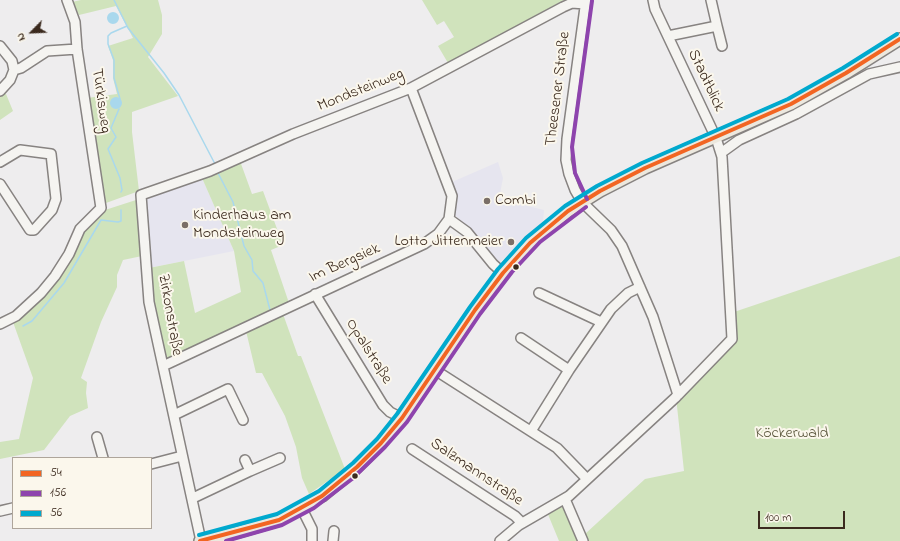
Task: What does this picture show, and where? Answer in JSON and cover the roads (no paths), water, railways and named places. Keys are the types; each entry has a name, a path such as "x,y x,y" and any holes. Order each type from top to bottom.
{"main road":[{"path":"200,541 270,523 302,508 322,496 352,471 381,443 402,418 475,310 503,273 536,238 582,202 640,171 791,104 822,87 900,39"}],"street":[{"name":"Türkisweg","path":"0,324 16,316 41,293 55,276 69,254 74,238 101,208 77,49 75,22 67,0"},
{"name":"Stadtblick","path":"653,0 655,9 716,138"},
{"name":"Stadtblick","path":"711,0 722,46"},
{"name":"Mondsteinweg","path":"141,195 210,171 293,134 411,88 563,7 572,3 585,2"},
{"name":"Theesener Straße","path":"585,2 566,152 570,179 582,202 616,236 640,287 656,326 678,395"},
{"name":"Stadtblick","path":"668,36 717,26"},
{"path":"0,46 12,61 14,70 10,80 0,91"},
{"path":"14,70 21,68 47,51 77,49"},
{"path":"721,153 739,140 796,114 869,74 900,67"},
{"name":"Im Bergsiek","path":"163,366 424,244 438,234 449,218 452,204 450,189 411,88"},
{"path":"500,541 522,523 565,500 678,395 732,339 721,153 716,138"},
{"path":"0,162 20,150 51,154 56,199 52,210 34,230 30,230 0,184"},
{"name":"Zirkonstraße","path":"141,195 149,302 200,541"},
{"path":"449,218 467,232 493,264 503,273"},
{"path":"531,431 601,322 624,296 640,287"},
{"path":"540,293 601,322"},
{"name":"Opalstraße","path":"315,294 383,405 390,412 402,418"},
{"path":"521,338 569,370"},
{"path":"435,370 560,451 586,479"},
{"path":"174,415 228,389 243,420"},
{"path":"97,437 103,457"},
{"name":"Salzmannstraße","path":"412,449 515,516 522,523"},
{"path":"152,464 182,456"},
{"path":"192,498 280,458"},
{"path":"245,460 250,471"},
{"path":"565,500 583,541"},
{"path":"0,511 12,508"},
{"path":"302,508 312,529 312,541"},
{"path":"333,541 334,531"}],"water":[{"path":"115,12 118,13 118,23 111,24 108,23 107,16 108,13"},
{"path":"116,97 120,99 122,103 120,107 116,109 112,107 110,103 112,99"}],"waterway":[{"path":"114,0 128,28 164,73 179,95 215,164"},
{"path":"120,99 114,78 114,60 108,44 108,36 111,33 127,26"},
{"path":"119,109 111,128 116,137 108,149 120,178 121,192"},
{"path":"218,173 233,202 244,246 252,260 253,271 263,283 270,310"},
{"path":"23,326 32,321 64,283 101,220 121,221 121,210"}],"place":[{"name":"Combi","path":"487,201"},
{"name":"Kinderhaus am Mondsteinweg","path":"185,225"},
{"name":"Lotto Jittenmeier","path":"511,242"}],"park label":[{"name":"Köckerwald","path":"792,434"}]}
